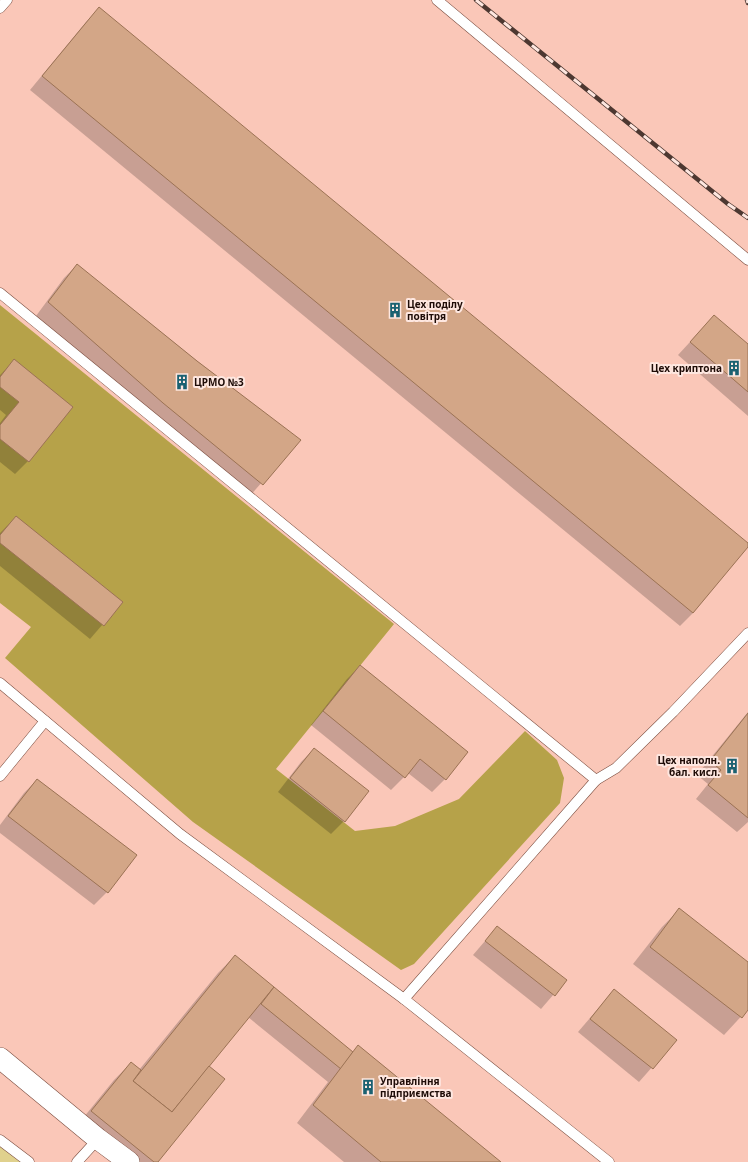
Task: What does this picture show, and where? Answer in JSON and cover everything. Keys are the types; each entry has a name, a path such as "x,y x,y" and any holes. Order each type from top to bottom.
{"street":[{"path":"0,1058 98,1139 129,1162"}],"lane":[{"path":"0,8 7,0"},
{"path":"437,0 748,260"},
{"path":"0,293 596,780"},
{"path":"404,999 596,780 622,762 748,633"},
{"path":"0,683 180,834 404,999 609,1162"},
{"path":"0,776 45,720"},
{"path":"78,1162 98,1139"},
{"path":"0,1140 29,1162"}],"shaded area":[{"path":"0,0 748,0 748,1162 0,1162"},
{"path":"0,305 394,624 276,769 355,831 395,826 459,799 525,731 557,760 564,778 560,803 414,964 401,970 193,822 5,658 31,627 0,603"},
{"path":"0,1144 28,1162 0,1162"}],"building":[{"name":"Цех поділу повітря","path":"99,7 748,543 748,547 693,613 42,76"},
{"name":"ЦРМО №3","path":"77,264 197,361 301,440 263,485 163,403 48,302"},
{"name":"Цех криптона","path":"714,315 748,344 748,392 690,342"},
{"path":"14,359 73,407 29,462 0,439 0,425 19,402 0,387 0,377"},
{"path":"16,516 123,602 104,626 0,543 0,535"},
{"path":"360,665 468,752 446,780 420,759 405,778 323,711"},
{"name":"Цех наполн. бал. кисл.","path":"748,713 748,818 708,785 721,770 710,761"},
{"path":"314,748 369,791 345,822 290,778"},
{"path":"37,779 137,855 108,893 8,816"},
{"path":"679,908 748,962 748,1010 742,1018 650,947"},
{"path":"497,926 567,980 555,996 485,941"},
{"path":"235,955 274,987 172,1112 133,1081"},
{"path":"274,987 353,1052 341,1069 261,1004"},
{"path":"614,989 677,1040 653,1069 590,1019"},
{"name":"Управління підприємства","path":"358,1045 501,1162 381,1162 313,1105"},
{"path":"131,1062 141,1070 133,1081 172,1112 209,1066 225,1079 158,1162 154,1162 91,1111"}],"railway":[{"path":"476,0 728,204 748,218"}],"place":[{"name":"Цех поділу повітря","path":"395,310"},
{"name":"Цех криптона","path":"734,368"},
{"name":"ЦРМО №3","path":"182,382"},
{"name":"Цех наполн. бал. кисл.","path":"732,766"},
{"name":"Управління підприємства","path":"368,1087"}]}
